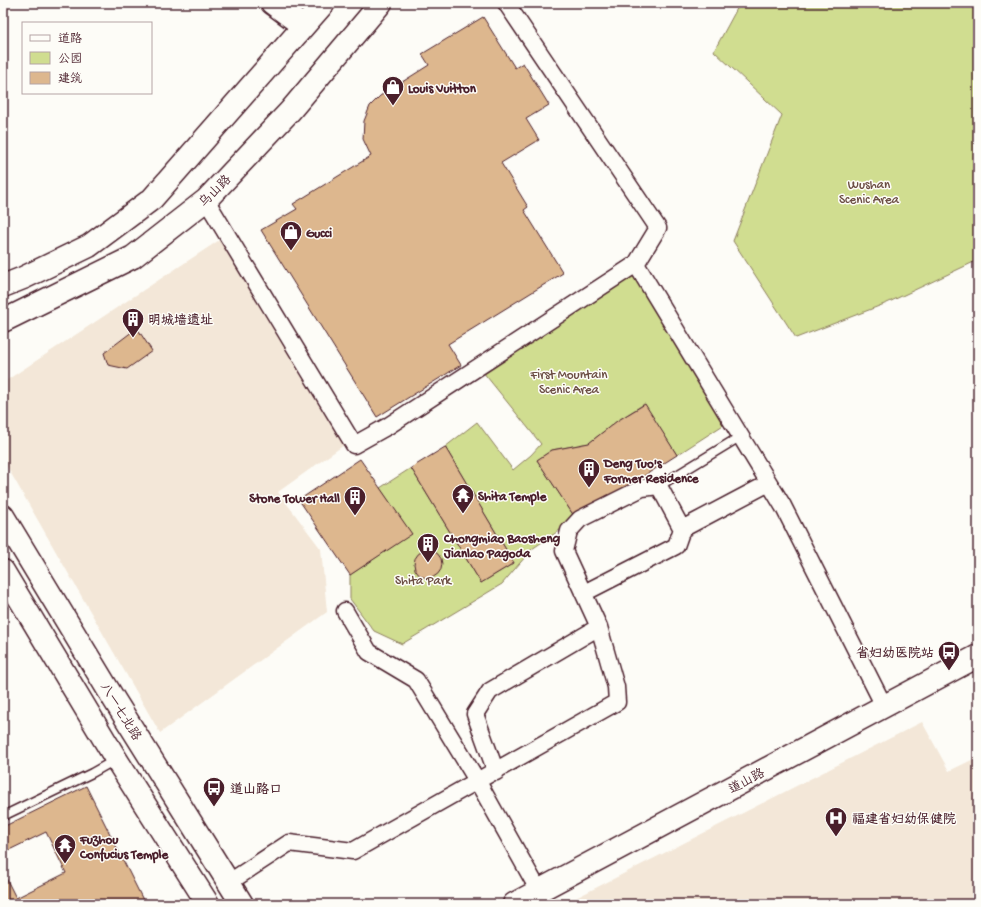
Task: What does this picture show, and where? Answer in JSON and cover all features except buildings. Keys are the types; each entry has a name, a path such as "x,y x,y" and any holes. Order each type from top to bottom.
{"main road":[{"path":"272,3 303,26"},
{"path":"3,286 89,246 152,200 324,3"},
{"name":"乌山路","path":"3,321 133,257 206,200 290,110 381,3"},
{"name":"八一七北路","path":"3,516 115,701 242,904"},
{"path":"3,571 116,759 208,904"},
{"name":"道山路","path":"514,904 978,656"}],"street":[{"path":"206,200 354,445 388,426 636,264 658,228 506,3"},
{"path":"636,264 783,506 884,706"},
{"path":"584,593 676,546 682,529 769,483"},
{"path":"228,883 289,843 353,851 496,772 617,702 616,687 599,627 564,551 569,532 580,519 642,488 659,486 682,529"},
{"path":"345,611 369,652 416,680 478,782 539,891"},
{"path":"496,772 475,714 490,691 599,627"}],"lane":[{"path":"659,486 741,436"},
{"path":"3,816 92,773 116,759"}],"shaded area":[{"path":"221,239 344,445 278,492 321,549 327,612 160,733 5,463 7,380"},
{"name":"福建省妇幼保健院","path":"922,722 949,771 978,757 978,904 564,904"}],"green space":[{"name":"Wushan Scenic Area","path":"740,3 978,3 978,260 887,303 796,338 733,241 782,115 714,51"},
{"path":"636,264 731,420 677,455 644,404 617,421 589,443 552,450 537,460 576,519 532,549 502,584 402,644 374,631 350,599 350,575 411,534 380,488 411,468 481,583 514,563 445,447 477,422 513,470 531,455 541,444 479,367"}],"place":[{"name":"Louis Vuitton","path":"393,106"},
{"name":"Gucci","path":"291,252"},
{"name":"明城墙遗址","path":"133,338"},
{"name":"Deng Tuo's Former Residence","path":"589,488"},
{"name":"Shita Temple","path":"463,514"},
{"name":"Stone Tower Hall","path":"355,516"},
{"name":"Chongmiao Baosheng Jianlao Pagoda","path":"428,564"},
{"name":"省妇幼医院站","path":"949,672"},
{"name":"道山路口","path":"214,808"},
{"name":"福建省妇幼保健院","path":"836,838"},
{"name":"Fuzhou Confucius Temple","path":"65,864"}],"park label":[{"name":"First Mountain Scenic Area","path":"569,380"},
{"name":"Shita Park","path":"423,579"}]}
